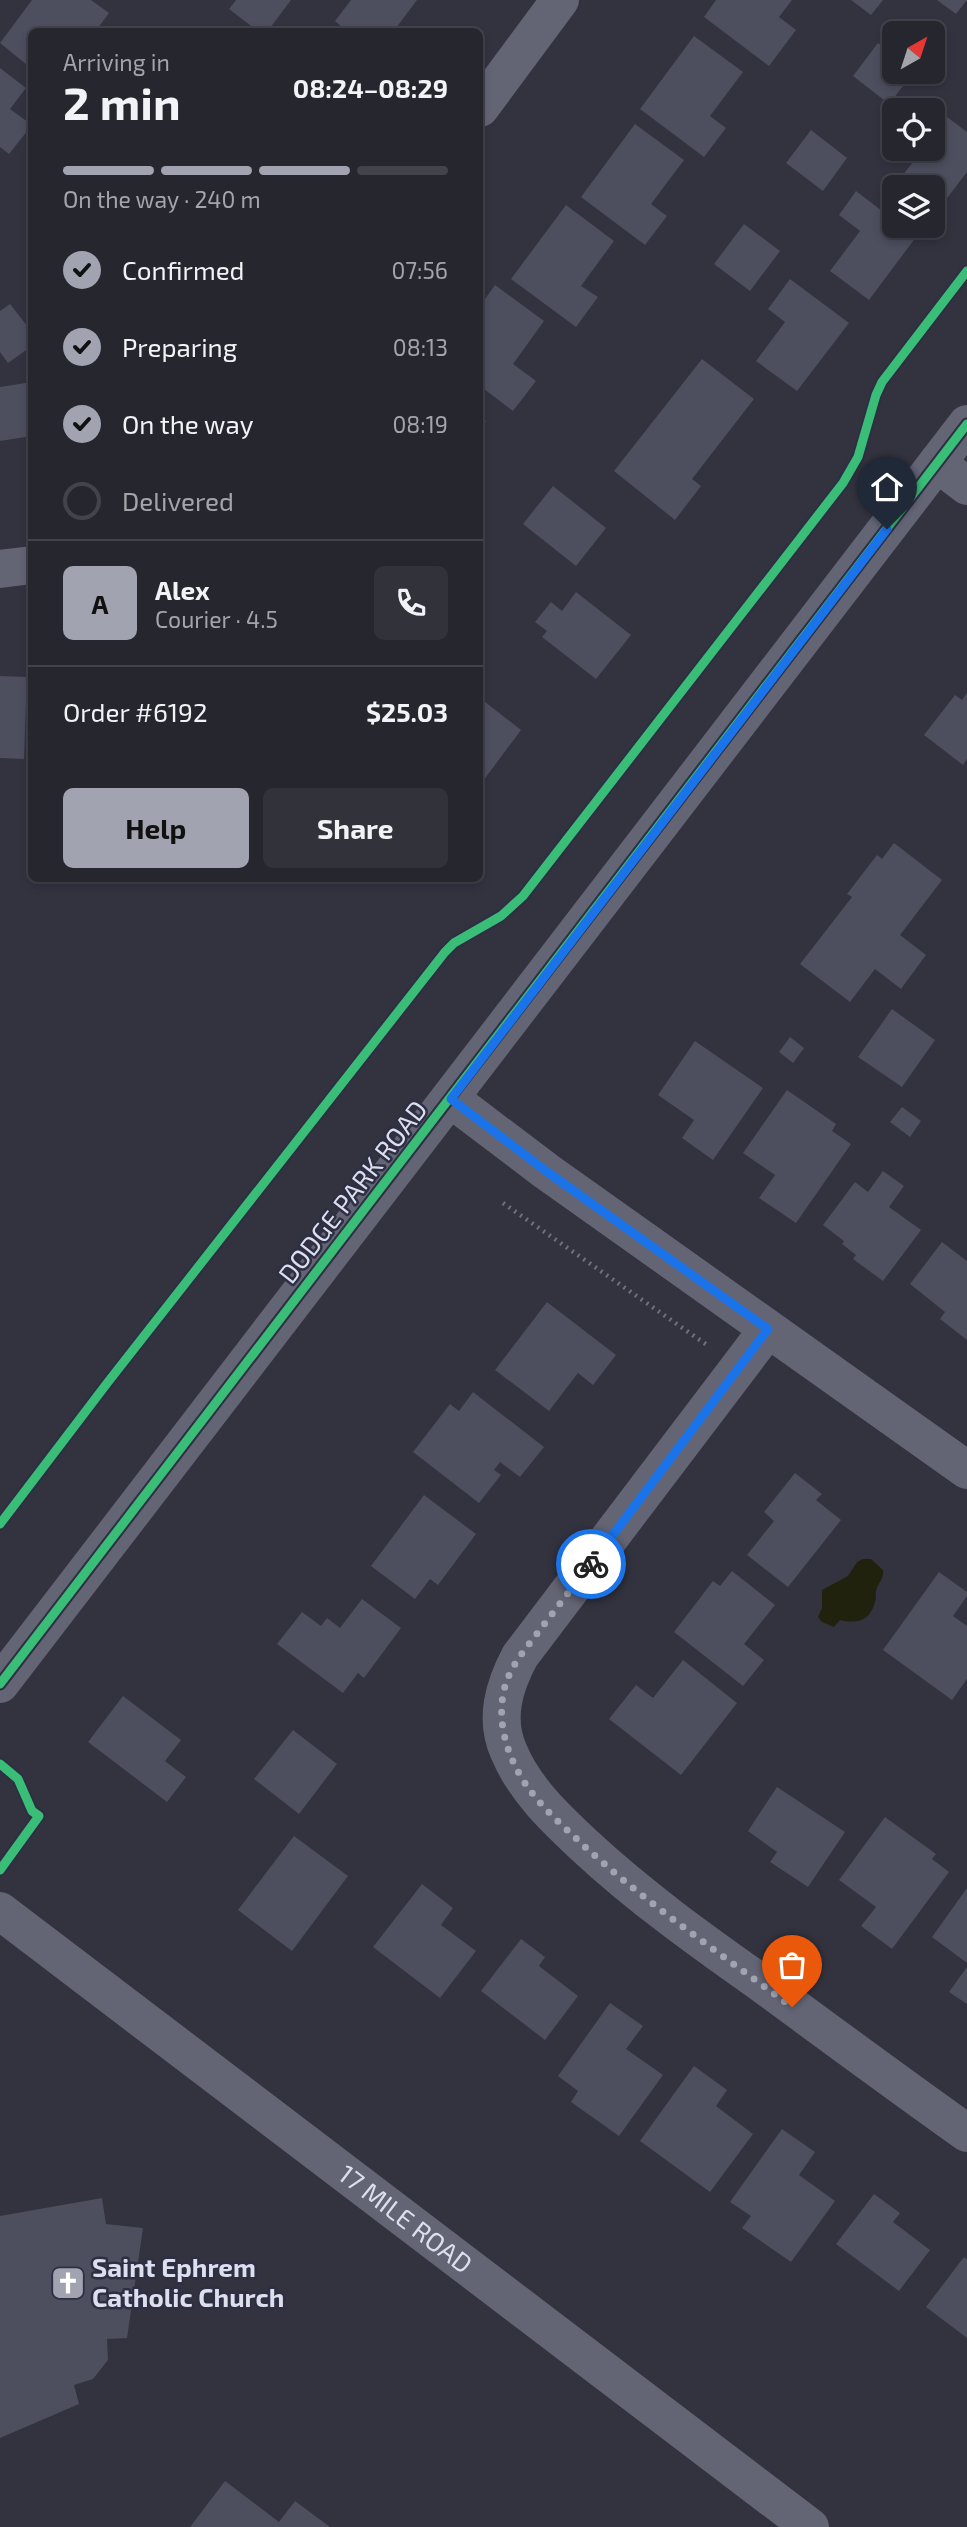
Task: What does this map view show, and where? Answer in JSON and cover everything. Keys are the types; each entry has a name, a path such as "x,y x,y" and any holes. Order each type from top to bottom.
{"street":[{"path":"483,104 560,0"},
{"name":"DODGE PARK ROAD","path":"0,1684 967,424"},
{"path":"937,463 967,486"},
{"path":"0,569 28,566"},
{"path":"451,1099 546,1171 967,1470"},
{"path":"768,1329 520,1656 507,1680 502,1705 502,1728 508,1751 527,1786 558,1821 608,1868 660,1910 967,2133"},
{"name":"17 MILE ROAD","path":"0,1911 810,2527"}],"path":[{"path":"503,1203 709,1347"}],"shaded area":[{"path":"871,1559 883,1570 876,1591 876,1601 870,1613 862,1620 840,1620 834,1627 822,1622 818,1617 822,1608 822,1590 848,1576 857,1562"}],"building":[{"path":"32,0 91,0 109,13 98,28 28,28 28,66 0,43"},
{"path":"236,0 291,0 270,28 254,28 229,9"},
{"path":"351,0 417,0 396,28 343,28 335,21"},
{"path":"716,0 792,0 779,17 796,30 769,66 704,17"},
{"path":"851,0 883,0 871,15"},
{"path":"937,0 967,0 956,14"},
{"path":"694,36 743,72 710,116 726,128 704,157 640,109"},
{"path":"878,43 882,46 882,84 905,84 894,98 882,99 853,76"},
{"path":"0,68 26,88 10,109 28,122 28,130 9,154 0,147"},
{"path":"945,115 967,132 967,172 945,201 945,175 903,175 914,161 945,161"},
{"path":"635,124 684,160 651,204 667,216 645,245 581,197"},
{"path":"811,130 847,158 823,191 786,163"},
{"path":"856,191 882,211 882,238 915,238 869,300 830,271 860,231 839,215"},
{"path":"566,205 614,241 581,286 598,297 576,327 511,279"},
{"path":"744,224 780,251 750,291 714,264"},
{"path":"790,279 849,323 797,391 756,361 785,322 768,309"},
{"path":"495,285 544,321 513,364 536,381 513,411 483,388 483,302"},
{"path":"10,304 28,327 28,349 8,363 0,352 0,311"},
{"path":"702,359 754,399 692,479 701,486 675,520 614,471"},
{"path":"28,383 28,437 0,441 0,387"},
{"path":"553,486 606,528 576,566 523,524"},
{"path":"576,592 631,635 596,679 542,637 547,631 535,622 551,602 562,611"},
{"path":"0,676 27,677 24,759 0,758"},
{"path":"967,693 967,759 963,765 924,735 955,695 962,700"},
{"path":"483,700 521,730 483,781"},
{"path":"894,843 942,880 900,935 926,955 901,989 875,969 850,1002 800,964 852,897 847,894 877,855 882,859"},
{"path":"892,1009 935,1040 902,1087 858,1057"},
{"path":"790,1037 804,1048 793,1063 779,1052"},
{"path":"695,1041 763,1088 713,1160 682,1138 694,1120 658,1095"},
{"path":"787,1090 836,1124 832,1131 851,1144 796,1223 759,1198 775,1175 743,1153"},
{"path":"902,1107 921,1121 910,1137 890,1122"},
{"path":"883,1171 904,1186 889,1207 921,1230 883,1281 853,1259 856,1255 842,1244 844,1241 823,1225 855,1182 868,1192"},
{"path":"942,1242 967,1261 967,1340 940,1319 945,1312 910,1284"},
{"path":"547,1302 616,1355 593,1385 578,1373 549,1411 495,1370"},
{"path":"473,1392 544,1447 520,1477 500,1462 494,1470 501,1475 479,1503 413,1452 450,1404 459,1411"},
{"path":"795,1473 822,1494 816,1500 841,1520 788,1587 747,1555 774,1521 764,1512"},
{"path":"424,1495 476,1534 438,1585 430,1579 415,1599 371,1566"},
{"path":"732,1571 775,1605 744,1644 764,1660 743,1686 674,1632 713,1581 720,1586"},
{"path":"939,1572 967,1592 953,1616 967,1626 967,1679 952,1700 883,1650"},
{"path":"362,1599 401,1628 364,1678 358,1673 343,1693 277,1644 302,1612 321,1626 327,1618 340,1628"},
{"path":"683,1660 737,1703 681,1775 609,1719 636,1685 653,1698"},
{"path":"123,1696 181,1740 165,1761 186,1777 167,1802 88,1742"},
{"path":"293,1730 337,1764 299,1814 254,1779"},
{"path":"777,1787 845,1832 808,1887 770,1862 777,1852 748,1831"},
{"path":"885,1817 936,1854 932,1859 949,1872 892,1949 861,1926 876,1907 839,1880"},
{"path":"294,1836 348,1876 292,1951 238,1910"},
{"path":"422,1884 453,1908 441,1925 476,1951 440,1998 373,1947"},
{"path":"967,1888 967,1963 932,1937"},
{"path":"521,1939 545,1957 539,1966 578,1996 545,2040 481,1991"},
{"path":"967,1967 967,2004 949,1992"},
{"path":"610,2003 643,2026 626,2049 663,2075 619,2136 571,2102 578,2091 558,2076"},
{"path":"694,2066 727,2090 716,2106 753,2134 710,2192 640,2141"},
{"path":"782,2129 815,2152 799,2175 835,2201 791,2262 742,2228 751,2216 730,2202"},
{"path":"874,2194 900,2213 893,2222 930,2250 899,2291 836,2244"},
{"name":"Saint Ephrem Catholic Church","path":"102,2198 106,2224 143,2228 127,2338 107,2339 108,2360 93,2379 74,2385 79,2404 0,2438 0,2216"},
{"path":"964,2257 967,2259 967,2338 926,2307"},
{"path":"225,2481 279,2522 295,2501 330,2527 190,2527"}],"cycle path":[{"path":"0,1524 445,952 454,943 501,916 523,896 843,483 858,457 882,382 967,271"},
{"path":"0,1684 967,424"},
{"path":"0,1764 18,1779 32,1811 39,1816 0,1870"}],"way so far":[{"path":"591,1564 520,1656 507,1680 502,1705 502,1728 508,1751 527,1786 558,1821 608,1868 660,1910 792,2007"}],"place":[{"name":"Saint Ephrem Catholic Church","path":"68,2283"}],"route":[{"path":"591,1564 768,1329 546,1171 451,1099 887,529"}]}
